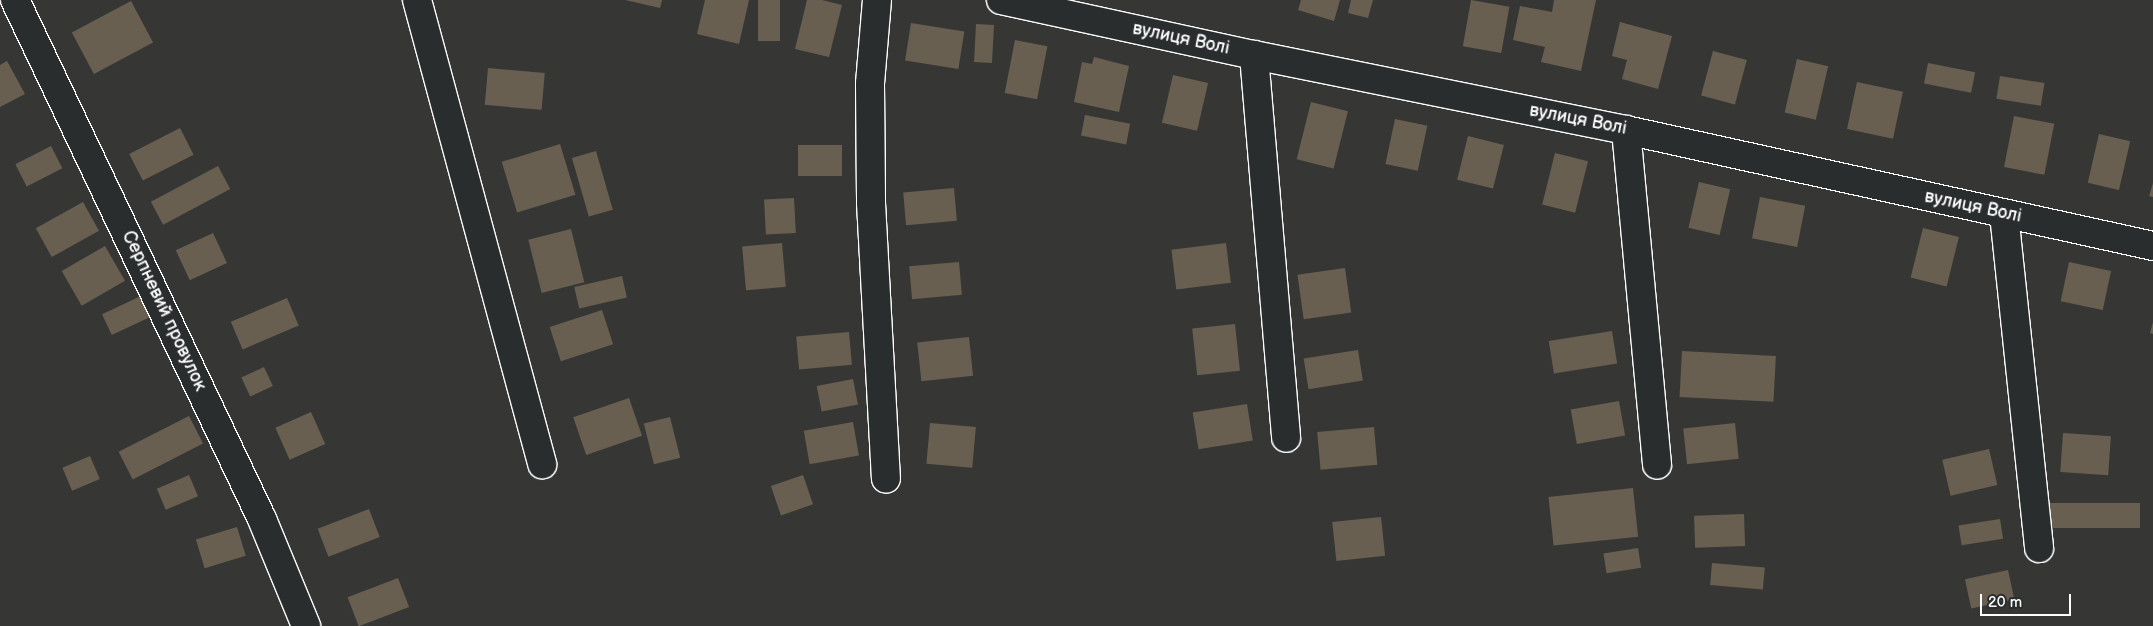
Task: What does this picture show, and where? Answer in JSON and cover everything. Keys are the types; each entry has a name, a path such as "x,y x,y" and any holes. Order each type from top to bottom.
{"street":[{"name":"Серпневий провулок","path":"14,0 258,510 306,626"},
{"path":"417,0 542,464"},
{"path":"877,0 870,84 871,203 886,478"},
{"name":"вулиця Волі","path":"1001,0 1254,55 1626,130 2153,246"},
{"path":"1254,55 1286,438"},
{"path":"1626,130 1657,465"},
{"path":"2004,214 2039,548"}],"building":[{"path":"625,0 662,0 660,8"},
{"path":"705,0 749,0 739,44 697,34"},
{"path":"758,0 780,0 780,41 758,41"},
{"path":"807,0 822,0 842,5 829,57 795,49"},
{"path":"1301,0 1340,0 1334,21 1298,10"},
{"path":"1351,0 1373,0 1368,18 1348,13"},
{"path":"1471,0 1509,7 1501,53 1463,46"},
{"path":"1554,0 1596,0 1581,71 1541,62 1545,47 1513,40 1520,6 1552,12"},
{"path":"131,1 153,42 94,74 72,32"},
{"path":"1620,22 1672,36 1658,89 1622,79 1627,60 1612,56"},
{"path":"911,23 964,31 958,69 905,61"},
{"path":"976,24 994,25 992,63 974,62"},
{"path":"1015,40 1047,46 1037,99 1005,93"},
{"path":"1713,51 1747,60 1735,104 1701,95"},
{"path":"1094,57 1129,66 1119,112 1074,102 1082,62 1092,64"},
{"path":"1797,59 1828,66 1816,120 1785,113"},
{"path":"7,61 25,94 0,107 0,65"},
{"path":"1928,63 1975,72 1971,93 1924,84"},
{"path":"488,68 545,73 542,110 485,105"},
{"path":"1173,75 1208,83 1197,131 1162,123"},
{"path":"2000,76 2044,83 2041,106 1996,99"},
{"path":"1857,82 1903,92 1893,139 1847,129"},
{"path":"1311,102 1348,111 1334,168 1297,159"},
{"path":"1085,115 1130,124 1126,144 1081,136"},
{"path":"2014,116 2054,124 2044,175 2004,167"},
{"path":"1395,119 1427,126 1418,171 1385,164"},
{"path":"180,128 194,155 143,181 129,154"},
{"path":"2099,134 2130,141 2119,190 2088,183"},
{"path":"1468,136 1504,145 1493,189 1457,180"},
{"path":"560,144 575,195 517,213 502,162"},
{"path":"798,145 842,145 842,176 798,176"},
{"path":"51,146 62,168 27,186 15,164"},
{"path":"596,151 613,210 589,217 572,158"},
{"path":"1555,153 1588,161 1575,213 1542,204"},
{"path":"218,166 230,189 163,225 151,202"},
{"path":"1699,182 1730,189 1720,235 1688,228"},
{"path":"2153,183 2153,197 2149,196"},
{"path":"954,188 957,221 906,225 903,192"},
{"path":"1760,197 1805,206 1797,247 1752,238"},
{"path":"794,198 796,233 766,235 764,200"},
{"path":"83,202 99,231 52,257 36,228"},
{"path":"1923,228 1959,237 1947,286 1911,277"},
{"path":"571,229 584,282 542,293 528,240"},
{"path":"213,233 227,263 190,280 176,250"},
{"path":"782,243 786,287 746,290 742,246"},
{"path":"1226,243 1231,283 1176,289 1171,250"},
{"path":"105,246 125,281 82,306 62,271"},
{"path":"959,262 962,295 912,299 909,266"},
{"path":"2069,262 2111,271 2103,310 2061,301"},
{"path":"1345,268 1351,313 1304,319 1297,275"},
{"path":"622,276 627,297 579,308 574,287"},
{"path":"141,296 151,317 112,335 102,314"},
{"path":"287,298 299,326 243,349 231,322"},
{"path":"602,310 613,344 561,361 550,327"},
{"path":"2153,322 2153,334 2150,333"},
{"path":"1235,324 1240,371 1197,375 1192,328"},
{"path":"1612,331 1617,364 1554,374 1549,341"},
{"path":"849,332 852,365 799,369 796,337"},
{"path":"969,337 973,376 921,381 917,342"},
{"path":"1358,350 1363,381 1309,389 1304,359"},
{"path":"1682,351 1776,356 1773,402 1680,397"},
{"path":"264,367 273,386 250,397 241,378"},
{"path":"853,379 858,405 822,412 817,386"},
{"path":"629,398 642,436 586,455 573,417"},
{"path":"1619,401 1625,435 1577,444 1571,410"},
{"path":"1247,404 1253,441 1198,449 1193,413"},
{"path":"311,412 325,444 290,460 275,428"},
{"path":"189,416 203,444 133,479 119,452"},
{"path":"670,417 680,458 654,464 644,424"},
{"path":"853,422 859,455 810,464 804,431"},
{"path":"930,423 976,427 972,468 926,464"},
{"path":"1735,423 1739,459 1687,464 1683,428"},
{"path":"1374,427 1377,465 1321,470 1317,432"},
{"path":"2063,433 2111,436 2108,475 2060,472"},
{"path":"1989,449 1997,485 1951,496 1942,460"},
{"path":"90,456 100,479 72,491 62,468"},
{"path":"189,475 198,496 166,510 157,489"},
{"path":"803,475 813,504 781,515 771,486"},
{"path":"1633,488 1638,537 1554,546 1548,497"},
{"path":"2050,503 2140,503 2140,528 2050,528"},
{"path":"369,509 380,537 328,557 318,529"},
{"path":"1744,514 1745,546 1695,548 1694,516"},
{"path":"1381,517 1385,556 1336,561 1332,522"},
{"path":"2000,519 2003,539 1962,545 1959,526"},
{"path":"237,527 246,556 205,568 196,540"},
{"path":"1638,548 1641,568 1607,573 1603,553"},
{"path":"1712,563 1765,568 1763,590 1710,585"},
{"path":"2008,570 2014,599 1971,608 1965,579"},
{"path":"398,578 409,607 359,626 348,597"}]}
